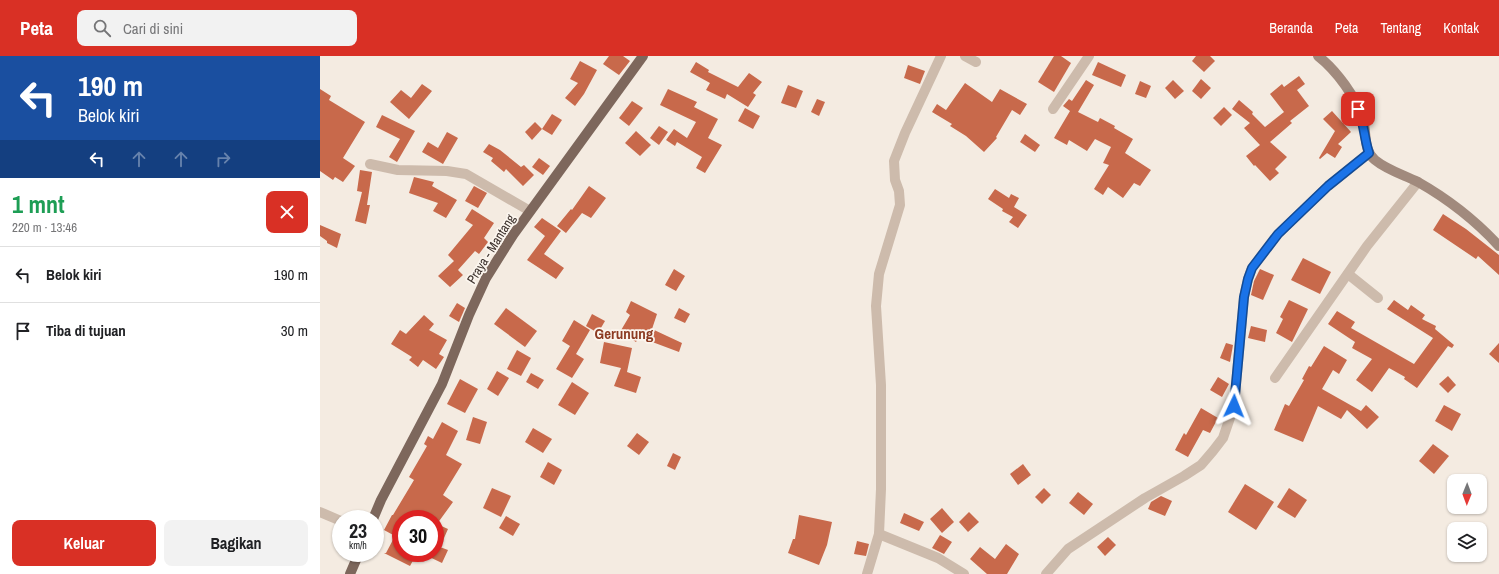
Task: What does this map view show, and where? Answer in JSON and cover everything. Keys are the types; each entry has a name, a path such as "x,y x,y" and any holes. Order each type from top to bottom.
{"main road":[{"name":"Praya - Mantang","path":"377,510 442,384 468,315 486,278 504,248 530,211 643,56"},
{"path":"350,574 355,562"}],"street":[{"path":"867,574 879,534 881,489 880,385 876,306 879,274 900,205 899,191 895,180 894,161 905,133 941,56"},
{"path":"965,56 976,62"},
{"path":"1053,109 1089,56"},
{"path":"1318,56 1326,63 1354,98 1363,119 1366,143 1369,153 1374,160 1418,182 1463,212 1499,246"},
{"path":"1046,574 1068,549 1139,502 1195,469 1223,438 1234,406 1244,297 1252,268 1278,234 1328,186 1369,153"},
{"path":"370,164 398,170 447,171 466,174 530,211"},
{"path":"1275,378 1367,246 1418,182"},
{"path":"1348,274 1378,298"},
{"path":"320,512 332,517"},
{"path":"879,534 938,558 964,574"}],"building":[{"path":"609,56 623,56 630,61 619,75 603,64"},
{"path":"1054,56 1061,56 1071,63 1054,92 1038,82"},
{"path":"1196,56 1210,56 1215,61 1204,72 1192,61"},
{"path":"580,61 597,70 584,94 575,106 565,98 578,83 570,79"},
{"path":"696,62 709,70 708,72 738,87 749,73 762,82 753,93 756,95 748,107 727,94 725,99 706,90 710,83 690,72"},
{"path":"1098,62 1126,75 1121,87 1092,75"},
{"path":"908,65 925,71 920,84 904,78"},
{"path":"1299,76 1305,84 1297,90 1309,106 1290,121 1292,123 1270,142 1287,157 1275,169 1279,173 1270,181 1246,156 1260,145 1244,128 1250,123 1232,109 1239,100 1253,112 1252,114 1265,127 1284,112 1270,94 1282,84 1284,87"},
{"path":"1201,79 1211,88 1201,99 1192,91"},
{"path":"1086,80 1094,85 1078,112 1098,122 1100,118 1115,126 1114,128 1133,139 1125,153 1151,170 1140,186 1134,183 1123,198 1108,187 1103,195 1094,189 1109,165 1103,163 1111,147 1095,139 1087,151 1069,140 1067,145 1054,138 1070,111 1063,106 1069,99 1072,101"},
{"path":"1173,80 1184,91 1175,99 1165,88"},
{"path":"1140,81 1151,86 1146,98 1135,94"},
{"path":"965,83 992,102 1000,89 1027,104 1020,115 1012,110 996,137 997,138 984,152 966,136 950,126 952,124 932,112 937,104 946,110"},
{"path":"422,84 432,91 409,119 390,102 401,90 411,98"},
{"path":"788,85 803,91 796,108 781,103"},
{"path":"320,89 331,96 329,100 365,122 343,158 355,166 343,182 335,177 333,180 320,171"},
{"path":"668,89 697,102 694,107 718,119 708,138 722,145 705,173 696,168 702,157 677,142 675,146 666,140 674,129 687,138 696,122 660,105"},
{"path":"817,99 825,102 819,116 811,112"},
{"path":"632,101 643,108 629,126 619,118"},
{"path":"1224,107 1232,115 1221,126 1213,118"},
{"path":"745,108 760,116 753,129 738,121"},
{"path":"1332,111 1351,132 1338,144 1342,147 1335,158 1327,153 1320,159 1319,158 1335,131 1323,119"},
{"path":"552,114 562,120 552,135 542,129"},
{"path":"382,115 415,131 397,162 389,157 400,139 376,127"},
{"path":"535,122 542,129 532,140 525,132"},
{"path":"659,126 668,132 659,145 650,138"},
{"path":"636,131 651,145 640,156 625,143"},
{"path":"447,132 458,138 443,164 422,152 428,142 438,148"},
{"path":"1025,134 1040,145 1035,152 1020,142"},
{"path":"489,144 500,150 521,167 524,165 534,175 523,186 506,169 504,172 491,161 493,158 483,152"},
{"path":"539,158 550,166 543,175 532,167"},
{"path":"360,170 372,172 367,205 370,205 366,224 355,221 362,192 357,191"},
{"path":"414,177 434,182 432,186 457,200 446,218 433,211 438,203 409,193"},
{"path":"474,186 487,193 478,208 465,201"},
{"path":"589,186 606,198 591,218 582,213 566,233 557,226 571,209 572,210"},
{"path":"995,189 1009,198 1011,194 1019,198 1014,207 1027,215 1018,228 1009,222 1013,217 1002,211 1003,209 988,199"},
{"path":"472,209 494,223 484,238 488,242 479,254 475,251 458,270 463,275 450,287 438,276 454,261 448,255 473,225 465,220"},
{"path":"1443,214 1466,229 1499,255 1499,275 1478,256 1476,259 1433,230"},
{"path":"542,218 561,231 544,254 564,268 556,279 527,260 545,236 534,227"},
{"path":"320,225 341,234 337,248 327,243 327,241 320,236"},
{"path":"1303,258 1331,272 1320,294 1291,280"},
{"path":"674,269 685,276 676,291 665,285"},
{"path":"1260,269 1274,275 1263,300 1251,295 1254,281"},
{"path":"1289,300 1308,309 1292,342 1276,333 1283,319 1280,317"},
{"path":"1394,300 1408,310 1411,305 1425,315 1422,319 1436,326 1435,329 1454,345 1452,348 1448,346 1417,388 1404,379 1405,377 1389,368 1372,392 1356,380 1372,359 1352,348 1355,342 1328,324 1337,311 1355,322 1351,328 1414,364 1433,338 1387,309"},
{"path":"631,301 657,314 652,329 682,343 679,352 639,337 636,342 620,332 630,315 626,312"},
{"path":"457,303 465,308 459,322 449,316"},
{"path":"506,308 537,331 525,347 494,324"},
{"path":"679,308 690,314 685,323 674,318"},
{"path":"592,314 605,321 598,333 586,326"},
{"path":"424,315 434,324 429,330 447,340 439,354 444,357 436,369 423,360 418,367 409,360 412,357 391,344 400,330 406,334"},
{"path":"574,320 590,330 576,354 584,359 572,378 556,369 570,346 562,341"},
{"path":"1251,326 1267,330 1265,342 1248,338"},
{"path":"604,342 632,348 627,372 641,377 636,393 614,386 621,368 600,363"},
{"path":"1226,343 1233,345 1230,362 1220,358"},
{"path":"1499,343 1499,363 1489,354"},
{"path":"1324,346 1347,360 1339,374 1333,370 1322,389 1361,411 1366,405 1379,417 1367,429 1347,410 1341,419 1318,406 1303,442 1274,430 1285,404 1289,406 1304,380 1302,379 1309,366 1311,367"},
{"path":"517,350 531,358 521,376 507,369"},
{"path":"497,371 509,378 498,396 487,389"},
{"path":"531,373 544,380 538,389 526,382"},
{"path":"1448,376 1456,385 1448,393 1439,384"},
{"path":"1218,377 1229,384 1222,397 1210,390"},
{"path":"460,379 478,389 465,413 447,404"},
{"path":"572,382 589,393 575,415 558,405"},
{"path":"1444,405 1461,414 1452,431 1435,421"},
{"path":"1201,408 1218,418 1210,433 1203,430 1188,457 1175,450 1184,433 1186,435"},
{"path":"473,417 487,422 480,444 466,440"},
{"path":"442,422 458,431 446,455 462,464 443,495 453,502 444,514 444,510 396,510 414,480 409,477 427,446 424,444 428,436 433,439"},
{"path":"533,428 552,439 543,453 525,442"},
{"path":"637,433 649,442 639,455 627,446"},
{"path":"1433,444 1449,456 1434,474 1419,461"},
{"path":"673,453 681,457 675,470 667,466"},
{"path":"548,462 562,470 554,485 540,477"},
{"path":"1023,464 1031,475 1018,485 1010,474"},
{"path":"1245,484 1274,502 1256,530 1228,512"},
{"path":"492,488 511,496 501,517 483,508"},
{"path":"1044,488 1051,495 1042,504 1035,497"},
{"path":"1289,488 1307,500 1295,518 1277,507"},
{"path":"1078,492 1093,504 1084,515 1069,503"},
{"path":"1161,496 1172,501 1165,516 1148,509 1151,502"},
{"path":"942,508 954,522 942,533 930,519"},
{"path":"969,512 979,522 968,532 959,522"},
{"path":"904,513 924,522 919,531 900,523"},
{"path":"392,515 392,534 384,530"},
{"path":"799,515 832,522 827,545 819,565 788,553 793,539 795,539"},
{"path":"506,516 520,524 513,536 499,528"},
{"path":"444,527 448,529 444,538"},
{"path":"940,535 952,542 944,554 932,548"},
{"path":"1108,537 1116,545 1105,556 1097,547"},
{"path":"857,541 869,544 866,556 854,554"},
{"path":"392,542 392,557 384,553 386,553"},
{"path":"1006,544 1019,554 1007,574 987,574 970,559 980,547 995,559"},
{"path":"444,548 448,550 444,559"},
{"path":"402,562 412,562 410,566"}],"district":[{"name":"Gerunung","path":"624,333"}],"route":[{"path":"1234,406 1244,297 1252,268 1278,234 1328,186 1369,153 1366,143 1363,119 1358,109"}]}
